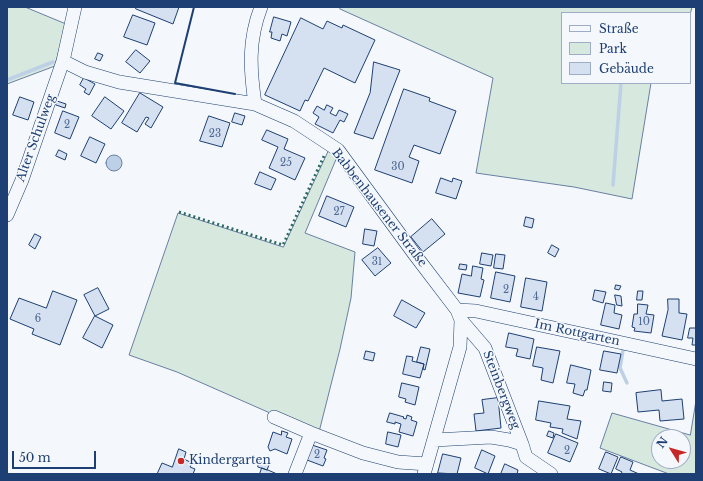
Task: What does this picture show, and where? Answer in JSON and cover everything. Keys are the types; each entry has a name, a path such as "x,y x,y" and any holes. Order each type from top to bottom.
{"street":[{"path":"63,61 75,7"},
{"path":"255,104 251,77 251,53 253,32 261,7"},
{"name":"Babbenhausener Straße","path":"63,61 86,72 119,82 255,104 294,121 338,150 459,315"},
{"name":"Alter Schulweg","path":"7,215 22,180 63,61"},
{"name":"Im Rottgarten","path":"459,315 476,311 696,358"},
{"path":"274,417 363,453 426,469 460,347 459,315"},
{"name":"Steinbergweg","path":"459,315 485,348 526,457 551,474"},
{"path":"295,474 311,433"},
{"name":"Steinbergweg","path":"434,440 491,438 509,440 522,444"}],"green space":[{"path":"7,7 25,7 66,24 55,66 7,84"},
{"path":"341,7 692,7 691,12 561,12 561,84 651,84 632,199 574,187 476,173 493,78 340,9"},
{"path":"330,148 337,157 305,233 355,252 351,298 319,432 270,413 177,372 129,355 178,213 283,247"},
{"path":"696,401 696,474 669,474 656,469 691,469 691,429"},
{"path":"612,413 669,429 651,429 651,467 600,448"}],"water":[{"path":"114,155 120,157 122,163 120,169 114,171 108,169 106,163 108,157"}],"building":[{"path":"136,7 179,7 173,24 136,9"},
{"path":"133,15 155,23 147,45 124,37"},
{"path":"274,17 291,22 287,36 282,34 280,41 271,38 272,32 270,32"},
{"path":"301,18 323,29 327,21 342,28 343,25 375,40 355,83 324,68 308,101 305,100 300,111 265,95"},
{"path":"136,50 150,61 140,73 126,62"},
{"path":"98,53 103,55 100,61 95,59"},
{"path":"374,62 400,70 373,139 354,133 370,93"},
{"path":"84,78 95,84 89,95 84,92 86,89 80,85"},
{"path":"404,89 430,98 429,101 456,111 440,154 414,145 409,157 419,161 412,183 375,170"},
{"path":"140,93 163,107 151,128 145,124 149,118 146,117 137,132 122,123"},
{"path":"20,97 34,102 28,120 13,115"},
{"path":"105,97 124,111 111,129 92,116"},
{"path":"57,101 66,104 65,108 56,105"},
{"path":"327,105 333,108 330,113 336,116 339,110 348,114 344,122 340,120 333,133 315,124 319,117 313,113 317,106 324,110"},
{"path":"63,111 79,117 70,139 55,133"},
{"path":"235,113 245,116 242,125 232,122"},
{"path":"209,116 230,123 222,147 200,141"},
{"path":"267,130 288,139 284,149 305,158 295,180 269,168 278,147 262,140"},
{"path":"90,137 105,144 96,163 81,156"},
{"path":"59,150 67,154 65,160 56,156"},
{"path":"260,172 276,179 271,190 255,184"},
{"path":"441,178 452,182 453,178 462,181 456,199 436,193"},
{"path":"327,196 354,207 346,227 319,216"},
{"path":"526,217 534,219 532,228 524,226"},
{"path":"432,219 445,234 423,252 411,237"},
{"path":"365,229 377,231 374,246 363,244"},
{"path":"35,234 41,237 35,249 29,245"},
{"path":"552,245 559,249 555,257 548,253"},
{"path":"378,248 391,263 375,276 362,260"},
{"path":"482,253 493,255 491,266 480,264"},
{"path":"496,254 505,255 503,269 494,268"},
{"path":"460,264 467,265 466,270 459,269"},
{"path":"473,266 483,268 481,279 484,280 480,297 458,293 462,274 471,276"},
{"path":"496,272 515,276 510,302 491,298"},
{"path":"526,278 547,282 542,311 521,307"},
{"path":"616,285 621,286 619,290 615,289"},
{"path":"98,288 109,309 95,316 84,295"},
{"path":"595,290 606,292 603,303 593,300"},
{"path":"53,291 77,300 60,345 32,334 34,329 10,319 19,298 46,308"},
{"path":"638,291 643,291 642,300 637,300"},
{"path":"615,295 621,296 622,306 617,305"},
{"path":"668,299 679,299 679,313 687,314 682,340 662,336 668,310"},
{"path":"402,300 425,313 416,328 394,316"},
{"path":"606,303 615,305 614,313 622,315 619,329 601,325"},
{"path":"638,304 648,305 646,314 654,315 651,333 634,331 635,328 632,327 634,314 637,314"},
{"path":"95,316 113,325 102,348 83,338"},
{"path":"690,328 696,328 696,345 692,345 693,338 688,338"},
{"path":"509,333 534,339 530,359 516,356 518,349 506,347"},
{"path":"421,347 430,349 425,370 423,369 424,364 417,362"},
{"path":"537,347 560,351 553,383 541,380 543,368 533,366"},
{"path":"366,351 375,353 373,361 364,359"},
{"path":"604,351 621,354 617,373 600,370"},
{"path":"407,356 413,357 412,361 424,364 420,378 403,374"},
{"path":"571,365 591,370 587,390 585,390 583,396 573,393 575,384 567,383"},
{"path":"604,382 612,383 611,392 603,391"},
{"path":"402,383 419,387 415,405 405,402 406,399 399,397"},
{"path":"661,390 662,401 682,399 684,419 660,421 659,410 638,412 636,393"},
{"path":"498,398 501,428 476,431 474,414 484,413 482,400"},
{"path":"539,401 570,406 567,419 581,421 577,439 562,433 563,429 550,427 551,423 536,420"},
{"path":"390,413 406,419 407,415 412,417 411,420 417,422 413,436 399,432 401,424 387,422"},
{"path":"282,431 288,433 286,437 292,439 287,454 275,449 270,451 268,447 273,432 281,435"},
{"path":"549,431 554,433 553,438 547,436"},
{"path":"388,432 401,435 398,447 386,444"},
{"path":"556,434 578,443 570,462 548,453"},
{"path":"312,445 327,450 324,458 326,459 323,466 307,460"},
{"name":"Kindergarten","path":"179,449 186,452 184,459 192,463 190,467 195,469 193,474 157,474 162,463 172,467"},
{"path":"482,450 495,456 488,474 475,468"},
{"path":"606,452 618,457 611,474 599,469"},
{"path":"443,454 461,458 457,474 438,473"},
{"path":"621,457 633,462 630,470 639,474 621,474 622,472 616,469"},
{"path":"260,461 269,465 267,470 258,467"},
{"path":"505,464 518,470 517,474 501,474"},
{"path":"262,468 268,470 277,474 260,474"}],"waterway":[{"path":"7,80 53,62"},
{"path":"613,185 621,84"},
{"path":"623,350 620,368 627,383"}],"hedge":[{"path":"179,212 283,245 325,154"}],"wall":[{"path":"194,7 175,83 235,94"}],"place":[{"name":"Kindergarten","path":"181,461"}]}
